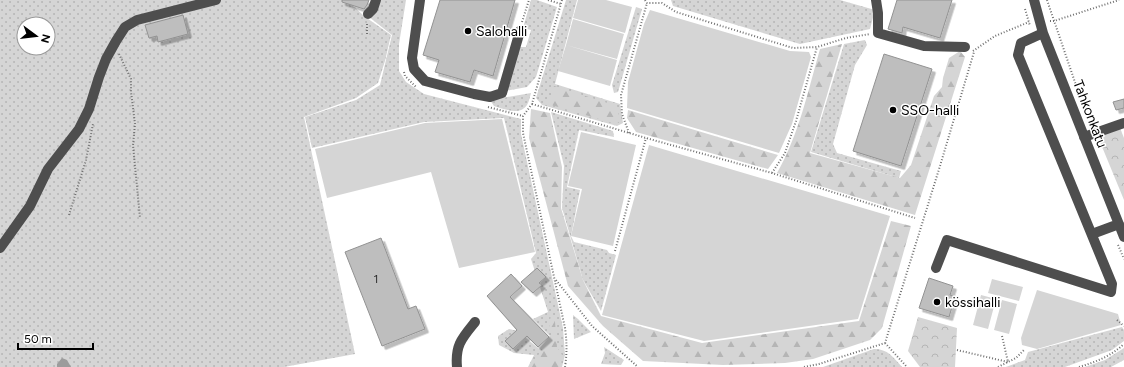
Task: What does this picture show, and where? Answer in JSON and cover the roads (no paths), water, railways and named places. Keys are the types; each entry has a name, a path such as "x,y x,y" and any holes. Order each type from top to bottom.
{"street":[{"path":"0,248 30,206 48,169 79,129 89,109 106,59 126,27 137,20 216,0"},
{"path":"368,14 373,9 376,0"},
{"path":"420,0 412,58 414,70 426,81 490,97 502,93 520,31"},
{"path":"876,0 878,13 878,33 924,46 970,49"},
{"name":"Tahkonkatu","path":"1034,0 1043,33 1124,237"},
{"path":"936,268 947,240 1111,292 1112,284 1018,55 1020,43 1043,33"},
{"path":"1084,137 1124,123"},
{"path":"1092,234 1119,224"},
{"path":"457,367 456,358 460,340 475,322"}],"place":[{"name":"Salohalli","path":"468,31"},
{"name":"SSO-halli","path":"893,110"},
{"name":"kössihalli","path":"937,302"}]}
